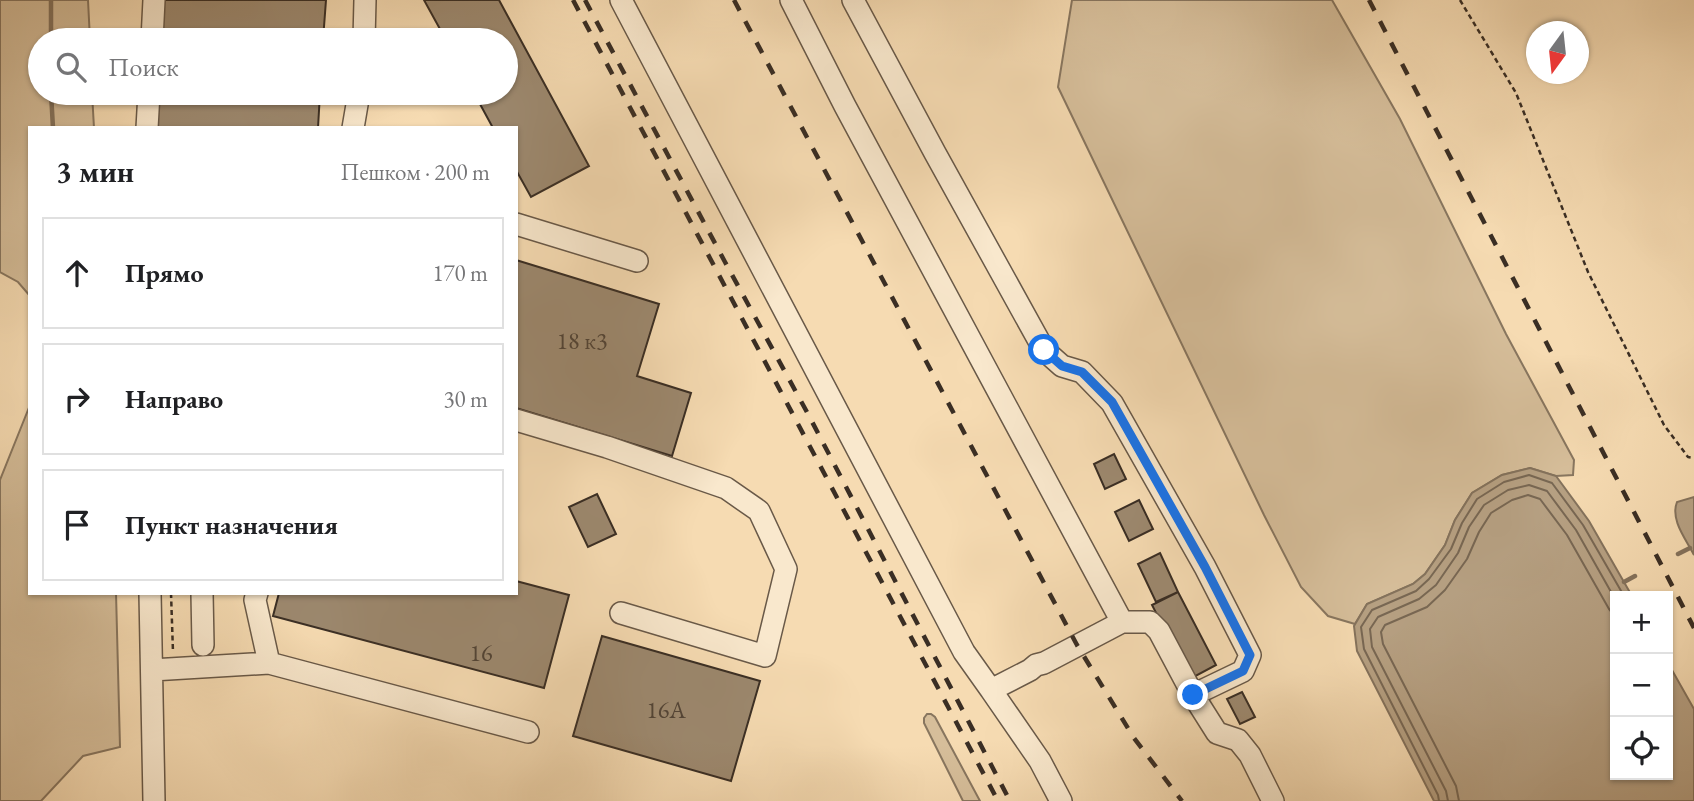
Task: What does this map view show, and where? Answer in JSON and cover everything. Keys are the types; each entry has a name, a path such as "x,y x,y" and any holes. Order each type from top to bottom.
{"street":[{"path":"153,28 155,0"},
{"path":"364,28 365,0"},
{"path":"621,0 964,652 1040,761 1061,801"},
{"path":"792,0 845,106 1122,622"},
{"path":"853,0 1044,350 1062,366 1082,372 1112,402 1205,567 1250,655 1243,671 1193,695"},
{"path":"147,126 148,105"},
{"path":"353,126 357,105"},
{"path":"518,225 637,261"},
{"path":"518,421 607,447 726,488 759,511 786,569 765,656 621,613"},
{"path":"150,595 154,801"},
{"path":"202,595 203,645"},
{"path":"256,595 255,600 269,663"},
{"path":"990,690 1122,622 1150,622 1159,631 1217,733 1238,740 1250,755 1273,801"},
{"path":"152,670 269,663 528,732"}],"path":[{"path":"1460,0 1516,93 1588,272 1664,425 1688,457 1694,458"},
{"path":"171,595 174,670"}],"shaded area":[{"path":"0,0 88,0 89,28 28,28 28,105 93,105 94,126 28,126 28,294 18,282 0,272"},
{"path":"1072,0 1332,0 1400,119 1506,334 1574,460 1573,475 1556,476 1530,468 1502,475 1472,493 1455,520 1445,545 1425,574 1413,584 1367,604 1355,624 1328,616 1301,587 1264,515 1058,87"},
{"path":"28,410 28,595 116,595 120,747 83,756 41,801 0,801 0,480"},
{"path":"927,714 935,717 980,801 963,801 924,723"}],"water":[{"path":"1530,468 1556,476 1589,521 1629,591 1610,591 1610,780 1673,780 1673,672 1694,709 1694,801 1434,801 1357,651 1354,626 1367,604 1413,584 1425,574 1445,545 1455,520 1472,493 1502,475"},
{"path":"1694,497 1694,555 1680,529 1675,509 1677,502"}],"building":[{"path":"162,0 326,0 324,28 160,28"},
{"path":"424,0 499,0 514,28 439,28"},
{"path":"518,35 589,166 531,197 518,174 518,126 492,126 481,105 518,105"},
{"path":"155,105 319,105 318,126 154,126"},
{"path":"518,261 659,304 637,376 691,393 672,456 518,409"},
{"path":"1114,454 1126,479 1105,489 1094,464"},
{"path":"597,494 616,534 588,547 569,507"},
{"path":"1139,500 1153,529 1129,541 1115,512"},
{"path":"1160,553 1178,592 1156,602 1138,564"},
{"path":"518,582 569,595 544,688 273,616 278,595 518,595"},
{"path":"1178,592 1216,665 1190,679 1152,605"},
{"path":"602,636 760,681 731,781 573,736"},
{"path":"1242,692 1255,717 1240,724 1227,699"}],"waterway":[{"path":"51,0 51,28"},
{"path":"52,105 53,126"},
{"path":"1678,554 1690,548"},
{"path":"1624,582 1635,576"}],"railway":[{"path":"573,0 998,801"},
{"path":"585,0 808,414 1010,801"},
{"path":"734,0 1077,645 1134,738 1182,801"},
{"path":"1369,0 1694,628"}],"route":[{"path":"1044,350 1062,366 1082,372 1112,402 1205,567 1250,655 1243,671 1193,695"}]}
